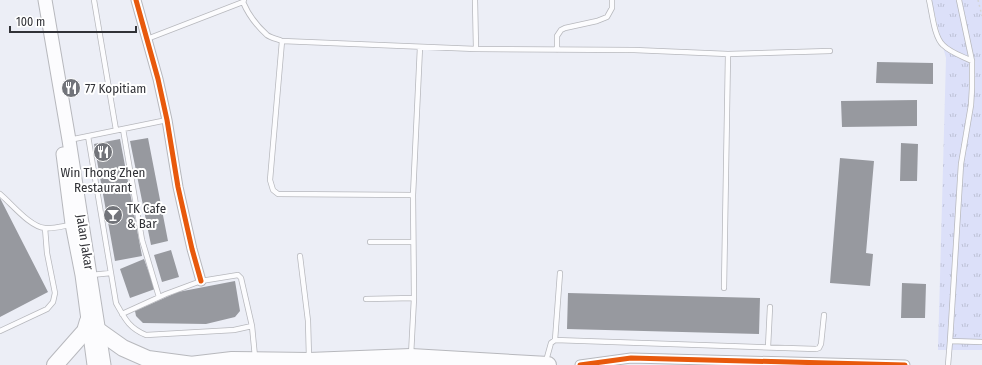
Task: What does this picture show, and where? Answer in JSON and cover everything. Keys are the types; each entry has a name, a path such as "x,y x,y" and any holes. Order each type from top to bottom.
{"highway":[{"path":"55,365 85,331 93,326 123,348 148,358 191,365 232,360 410,361 547,365"}],"main road":[{"name":"Jalan Jakar","path":"38,0 91,275 94,365"},
{"name":"Jalan Jakar","path":"45,0 65,140 72,224 93,326 104,365"}],"street":[{"path":"138,0 167,120 178,187 201,281"},
{"path":"580,365 631,358 905,365"}],"lane":[{"path":"94,0 116,130"},
{"path":"475,0 476,49"},
{"path":"557,50 557,36 561,30 607,17 612,8 612,0"},
{"path":"929,0 939,40 950,51 972,60"},
{"path":"948,365 961,164 971,105 972,60 959,0"},
{"path":"147,39 244,1 247,12 268,35 282,42 476,49 634,50 728,54 830,51"},
{"path":"282,42 270,180 273,190 278,194 413,195"},
{"path":"410,361 414,298 413,195 420,47"},
{"path":"724,288 728,54"},
{"path":"65,140 167,120"},
{"path":"123,129 142,240 159,297"},
{"path":"88,136 116,303 129,325 137,332 146,335 234,330 252,326"},
{"path":"0,194 24,217 35,225 45,228 72,224"},
{"path":"0,331 47,308 54,302 55,293 47,253 45,228"},
{"path":"370,242 413,242"},
{"path":"300,256 308,321 309,361"},
{"path":"91,275 111,273"},
{"path":"547,365 551,343 555,340 560,273"},
{"path":"122,314 159,297 201,281 238,275 240,276 252,326 255,360"},
{"path":"366,299 414,298"},
{"path":"768,347 770,307"},
{"path":"555,340 816,349 819,348 821,344 824,316"},
{"path":"950,341 982,342"}],"path":[{"path":"978,0 982,16"}],"green space":[{"path":"931,0 982,0 982,350 938,350 946,58"}],"building":[{"path":"877,62 933,63 933,84 876,83"},
{"path":"917,100 917,126 842,127 841,101"},
{"path":"148,138 168,241 151,245 130,141"},
{"path":"120,139 142,256 115,261 94,144"},
{"path":"901,143 918,144 917,181 900,181"},
{"path":"840,158 874,161 866,253 873,254 870,286 830,283"},
{"path":"0,198 48,292 0,317"},
{"path":"171,250 179,277 162,282 154,255"},
{"path":"144,259 155,289 130,298 120,269"},
{"path":"235,281 240,311 235,317 206,324 143,323 136,316 135,311 178,292"},
{"path":"902,283 926,284 925,318 901,318"},
{"path":"568,293 760,298 759,334 567,329"}],"cycle path":[{"path":"136,0 158,79 167,120 178,187 201,281"},
{"path":"580,365 631,358 905,365"}],"place":[{"name":"77 Kopitiam","path":"71,88"},
{"name":"Win Thong Zhen Restaurant","path":"103,152"},
{"name":"TK Cafe & Bar","path":"113,215"}]}
